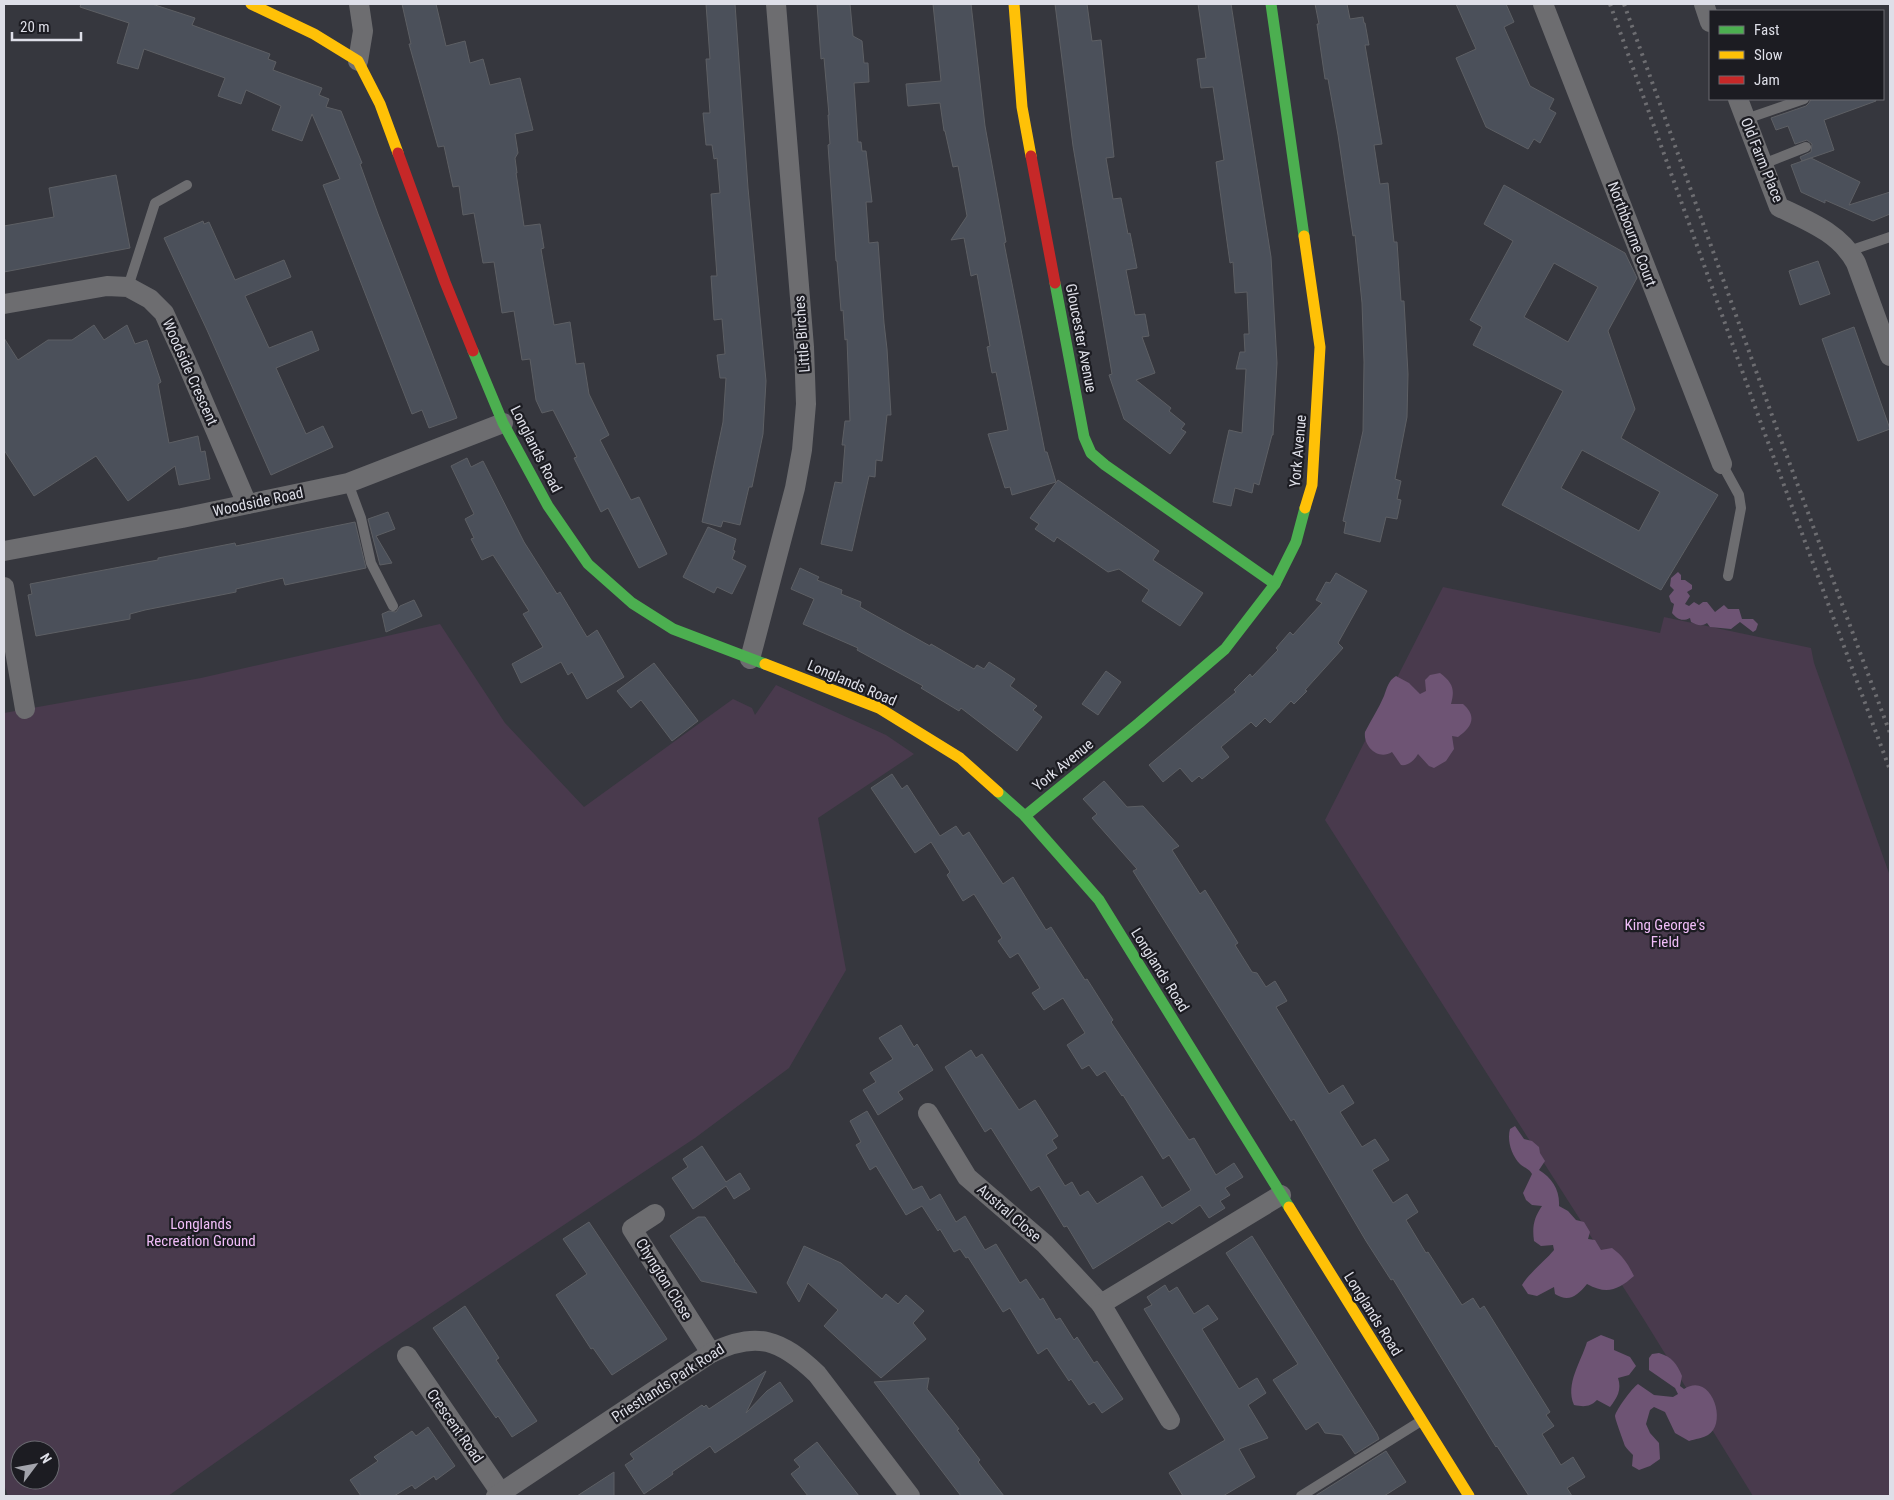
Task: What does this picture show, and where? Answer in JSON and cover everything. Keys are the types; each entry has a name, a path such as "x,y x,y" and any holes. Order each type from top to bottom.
{"street":[{"path":"251,4 314,34 358,61 363,31 359,4"},
{"name":"Little Birches","path":"750,659 795,488 802,450 806,404 804,347 776,4"},
{"name":"Gloucester Avenue","path":"1014,4 1022,107 1084,437 1090,453 1275,584"},
{"name":"York Avenue","path":"1025,816 1139,723 1224,649 1275,584 1296,542 1312,485 1320,347 1271,4"},
{"name":"Northbourne Court","path":"1543,4 1722,464"},
{"name":"Longlands Road","path":"358,61 382,108 445,282 503,423 548,506 588,564 632,603 673,630 879,708 960,758 1025,816 1099,900 1468,1496"},
{"name":"Old Farm Place","path":"1738,100 1779,207 1823,228 1850,251 1890,356"},
{"name":"Woodside Crescent","path":"4,304 107,286 128,287 150,299 164,313 247,504"},
{"name":"Woodside Road","path":"4,551 348,483 503,423"},
{"path":"4,587 25,709"},
{"name":"Austral Close","path":"928,1113 968,1177 1045,1244 1101,1304 1170,1420"},
{"path":"1101,1304 1282,1195"},
{"name":"Chyngton Close","path":"655,1214 632,1229 711,1353"},
{"name":"Priestlands Park Road","path":"500,1495 711,1353 729,1344 748,1340 762,1340 782,1347 799,1357 817,1374 910,1496"},
{"name":"Crescent Road","path":"407,1356 500,1495"}],"lane":[{"path":"1746,119 1801,100"},
{"path":"1762,164 1806,147"},
{"path":"128,287 155,203 187,185"},
{"path":"1850,251 1890,237"},
{"path":"1722,464 1739,495 1741,508 1728,576"},
{"path":"348,483 362,518 372,563 393,606"},
{"path":"1301,1496 1422,1420"}],"green space":[{"name":"King George's Field","path":"1443,587 1660,633 1664,617 1811,648 1814,663 1890,876 1890,1496 1753,1496 1643,1318 1325,820"},
{"name":"Longlands Recreation Ground","path":"440,624 505,723 584,807 733,699 752,708 755,715 776,685 886,735 914,754 818,818 846,970 789,1068 695,1138 377,1349 168,1496 8,1496 4,1485 4,713 201,678"}],"shaded area":[{"path":"1678,572 1681,575 1681,580 1685,580 1692,585 1692,589 1687,592 1690,596 1685,604 1689,606 1694,602 1699,605 1707,602 1715,612 1724,605 1728,609 1739,609 1742,619 1753,619 1758,624 1756,630 1753,632 1740,622 1731,629 1710,627 1707,623 1699,625 1691,622 1690,618 1682,620 1676,617 1672,613 1674,604 1669,596 1674,590 1670,586 1671,578"},
{"path":"1440,673 1448,680 1452,687 1451,704 1463,704 1468,709 1471,718 1469,726 1463,734 1458,737 1452,736 1454,749 1446,761 1434,768 1429,766 1418,754 1411,762 1401,765 1392,752 1382,755 1372,751 1366,742 1365,732 1391,680 1396,676 1409,683 1420,694 1426,691 1425,680 1430,675"},
{"path":"1515,1126 1524,1139 1532,1141 1539,1147 1545,1161 1539,1170 1548,1177 1557,1190 1559,1206 1568,1211 1576,1220 1584,1222 1590,1232 1588,1239 1595,1240 1601,1250 1612,1248 1627,1264 1634,1276 1623,1285 1606,1290 1587,1284 1580,1292 1569,1298 1560,1297 1555,1294 1554,1287 1537,1296 1528,1294 1522,1285 1554,1250 1553,1245 1541,1246 1534,1241 1534,1222 1542,1206 1532,1205 1526,1200 1523,1193 1532,1174 1520,1164 1512,1152 1509,1143 1509,1133 1510,1129"},
{"path":"1601,1335 1614,1340 1614,1350 1630,1357 1636,1366 1629,1375 1618,1378 1618,1394 1610,1407 1597,1400 1587,1406 1574,1405 1571,1389 1578,1365 1587,1342"},
{"path":"1659,1353 1671,1359 1678,1368 1682,1376 1680,1386 1684,1389 1694,1385 1702,1387 1709,1393 1717,1411 1717,1421 1714,1429 1708,1435 1689,1441 1675,1433 1665,1412 1654,1407 1650,1410 1646,1424 1650,1433 1659,1443 1660,1459 1650,1466 1639,1470 1632,1466 1633,1455 1625,1446 1615,1416 1625,1399 1638,1384 1654,1395 1673,1397 1678,1394 1675,1388 1649,1370 1649,1358 1652,1354"}],"building":[{"path":"81,4 152,4 195,18 192,25 270,54 268,59 276,62 273,70 322,88 319,95 329,99 326,107 341,111 362,163 360,164 378,214 457,418 429,428 422,410 412,414 323,185 340,179 312,114 302,141 272,130 281,106 246,90 241,104 218,96 225,78 144,49 138,69 117,63 129,23 80,7"},
{"path":"402,4 436,4 446,46 465,41 470,63 483,59 490,85 520,78 533,130 515,134 518,153 515,158 516,173 524,226 540,224 544,248 541,249 554,325 570,322 576,364 584,363 589,394 609,435 600,440 631,500 639,497 667,554 639,568 608,508 601,512 574,458 577,457 553,410 542,413 536,400 530,359 522,360 514,311 502,313 494,262 483,263 474,213 463,215 459,186 453,187 444,146 438,147 409,44 411,44"},
{"path":"706,4 735,4 748,188 766,381 763,434 752,487 749,487 740,525 723,521 721,527 702,522 723,422 726,378 720,378 717,355 725,354 722,319 714,320 711,276 717,276 711,194 720,193 717,158 714,159 712,145 706,145 703,113 710,113 706,59 710,59"},
{"path":"817,4 850,4 853,36 862,41 864,63 868,63 869,82 854,83 858,142 861,142 862,151 866,151 872,202 866,202 869,243 878,242 887,349 891,415 887,415 882,461 876,460 875,477 869,476 852,551 821,544 835,482 842,483 845,445 842,445 845,421 850,421 847,339 845,340 836,261 828,145 830,144 829,115 824,58 821,59"},
{"path":"933,4 971,4 985,126 1006,242 1004,243 1045,452 1047,452 1056,482 1012,495 1010,487 1005,488 988,434 1008,430 996,372 992,373 987,347 990,346 977,274 971,276 964,238 951,240 967,216 958,166 953,167 944,131 940,103 908,106 906,84 941,81"},
{"path":"1055,4 1087,4 1092,41 1101,40 1114,157 1106,158 1113,199 1121,198 1128,234 1130,233 1137,268 1126,270 1135,315 1145,314 1149,336 1142,337 1155,373 1136,380 1171,408 1169,411 1185,424 1181,429 1186,432 1170,454 1124,419 1109,375 1112,374 1073,146"},
{"path":"1198,4 1231,4 1271,257 1277,363 1273,435 1259,485 1254,483 1252,493 1235,488 1231,506 1213,502 1229,430 1242,433 1246,369 1236,369 1240,352 1245,352 1244,334 1249,334 1247,292 1235,293 1233,262 1230,263 1216,162 1224,160 1213,87 1201,88 1197,59 1206,58"},
{"path":"1315,4 1347,4 1350,19 1363,17 1369,45 1365,45 1382,144 1374,145 1380,184 1388,183 1394,242 1397,242 1401,301 1404,301 1408,374 1407,417 1395,479 1401,481 1397,499 1401,500 1397,519 1386,517 1380,542 1344,533 1346,522 1343,521 1363,431 1364,362 1362,303 1355,235 1353,236 1328,79 1325,79"},
{"path":"1456,4 1506,4 1514,22 1504,27 1530,86 1554,99 1549,109 1556,113 1540,143 1534,139 1528,149 1486,127 1456,58 1476,49"},
{"path":"1810,100 1876,101 1824,120 1834,150 1802,161 1800,157 1811,152 1812,144 1807,140 1795,144 1788,126 1776,130 1771,118 1806,106"},
{"path":"1811,158 1860,182 1849,205 1890,192 1890,214 1873,221 1825,200 1825,203 1801,192 1791,165"},
{"path":"116,175 130,248 4,272 4,226 54,217 49,188"},
{"path":"1504,185 1625,253 1637,278 1608,331 1635,409 1621,438 1718,495 1661,590 1502,505 1563,391 1473,345 1482,327 1470,320 1513,241 1484,224","holes":["1554,263 1598,287 1568,342 1524,317","1582,450 1660,492 1639,531 1561,488"]},
{"path":"203,221 204,224 209,222 235,280 284,260 291,277 245,296 269,348 312,331 319,350 276,368 306,434 323,426 333,447 271,475 164,238"},
{"path":"1818,261 1830,294 1800,305 1789,271"},
{"path":"94,325 104,340 127,325 135,344 147,340 161,382 158,384 169,443 198,436 201,452 205,451 210,479 179,485 175,466 128,501 96,456 34,496 4,450 4,338 18,360 48,340 72,340"},
{"path":"1854,327 1890,429 1858,441 1822,339"},
{"path":"467,458 471,467 483,461 524,542 557,594 560,592 587,637 597,630 624,677 587,699 572,672 568,675 561,662 521,683 512,664 543,647 523,614 529,611 493,555 482,560 471,539 474,538 465,519 474,514 451,466"},
{"path":"1058,480 1159,551 1153,560 1203,593 1180,626 1142,601 1149,590 1119,569 1108,572 1057,537 1054,542 1035,529 1039,524 1030,518"},
{"path":"388,512 395,529 376,536 392,563 380,565 368,519"},
{"path":"355,522 366,568 285,585 283,578 236,589 236,592 130,614 130,619 36,636 28,595 32,594 30,584 158,560 158,558 235,543 236,546"},
{"path":"708,527 736,539 732,559 746,566 732,594 717,587 714,593 683,577"},
{"path":"800,568 819,577 817,580 842,590 841,594 861,602 860,607 974,669 977,665 984,669 989,662 1015,679 1010,686 1037,706 1033,710 1042,717 1017,751 961,708 959,711 921,688 923,686 857,650 858,648 803,624 814,599 791,589"},
{"path":"1336,573 1367,591 1338,643 1343,648 1294,704 1291,701 1270,723 1265,718 1256,727 1251,722 1221,747 1229,757 1202,779 1199,776 1192,782 1180,768 1163,782 1149,765 1236,692 1234,690 1250,674 1252,677 1278,650 1276,648 1290,632 1293,635 1322,603 1316,600 1326,582 1330,583"},
{"path":"414,600 422,616 386,632 382,614 389,611 396,612 400,606"},
{"path":"654,663 698,721 672,741 641,700 631,708 617,691"},
{"path":"1106,671 1121,682 1098,715 1082,704"},
{"path":"892,774 902,789 907,785 940,836 956,826 963,836 969,832 1003,884 1013,877 1046,930 1051,927 1085,980 1087,979 1113,1020 1111,1022 1189,1140 1194,1138 1216,1175 1234,1163 1243,1177 1225,1188 1230,1195 1220,1201 1225,1208 1209,1218 1200,1205 1172,1224 1169,1221 1093,1269 1067,1226 1064,1227 1039,1186 1031,1191 991,1128 985,1132 945,1067 971,1050 976,1058 982,1054 1019,1110 1035,1100 1058,1136 1052,1140 1057,1148 1046,1155 1065,1186 1072,1182 1080,1196 1088,1191 1097,1204 1142,1176 1162,1208 1191,1190 1169,1155 1163,1159 1123,1095 1105,1071 1097,1076 1089,1065 1082,1069 1067,1045 1085,1033 1063,998 1044,1010 1032,993 1040,988 1018,953 1010,958 998,941 1002,938 974,894 963,901 947,875 950,872 931,842 915,853 871,788"},
{"path":"1104,781 1127,807 1143,806 1179,846 1172,850 1200,894 1205,890 1238,943 1235,945 1252,972 1257,973 1266,987 1275,981 1287,1001 1276,1007 1329,1094 1343,1085 1354,1103 1340,1112 1362,1147 1375,1139 1389,1160 1372,1170 1393,1203 1407,1194 1418,1212 1406,1220 1426,1253 1428,1252 1462,1305 1473,1298 1480,1309 1484,1306 1550,1412 1546,1415 1554,1426 1542,1434 1561,1465 1573,1457 1585,1477 1567,1488 1572,1496 1529,1496 1496,1447 1393,1279 1391,1280 1366,1241 1294,1119 1291,1121 1133,871 1137,869 1092,818 1097,814 1083,799"},
{"path":"901,1025 914,1047 917,1044 933,1070 898,1092 903,1099 878,1115 863,1090 876,1082 870,1073 893,1059 879,1038"},
{"path":"867,1111 913,1190 922,1186 930,1200 940,1194 956,1222 965,1216 985,1250 996,1244 1020,1283 1026,1279 1040,1300 1043,1298 1056,1320 1060,1318 1074,1340 1077,1337 1094,1363 1097,1361 1123,1399 1102,1413 1094,1402 1089,1405 1071,1379 1069,1381 1047,1348 1038,1354 1010,1308 1003,1312 968,1257 966,1258 960,1249 954,1252 940,1229 938,1231 922,1206 906,1215 876,1166 870,1170 856,1145 861,1142 850,1121"},
{"path":"702,1146 726,1182 740,1173 750,1189 734,1199 726,1186 693,1209 672,1178 688,1167 683,1159"},
{"path":"698,1217 705,1217 757,1293 701,1281 670,1236"},
{"path":"589,1222 667,1339 612,1375 593,1348 591,1349 556,1295 587,1274 563,1239"},
{"path":"1252,1236 1377,1434 1379,1439 1355,1454 1342,1435 1325,1433 1318,1422 1306,1430 1273,1380 1298,1364 1226,1253"},
{"path":"804,1246 841,1263 882,1299 886,1294 898,1304 906,1295 924,1311 913,1323 926,1339 881,1378 824,1326 838,1310 808,1283 799,1302 787,1283"},
{"path":"1165,1285 1169,1292 1177,1287 1194,1314 1208,1305 1218,1319 1202,1329 1239,1389 1257,1378 1266,1393 1248,1405 1268,1438 1239,1449 1255,1477 1223,1496 1183,1496 1169,1473 1225,1440 1144,1309 1152,1305 1147,1297"},
{"path":"465,1306 499,1358 496,1360 537,1421 512,1437 498,1416 496,1418 433,1328"},
{"path":"766,1371 746,1413 767,1391 780,1382 793,1401 715,1453 710,1446 644,1494 625,1465 634,1459 630,1454 702,1405 704,1407 706,1405 709,1409"},
{"path":"929,1378 927,1389 959,1429 957,1430 980,1460 978,1462 1004,1496 961,1496 874,1382"},
{"path":"428,1427 455,1466 436,1480 434,1476 415,1489 412,1485 394,1496 361,1496 350,1480 378,1461 374,1457 412,1431 416,1436"},
{"path":"817,1442 859,1496 808,1496 791,1474 800,1467 794,1460"},
{"path":"1386,1451 1406,1482 1384,1496 1315,1496"},
{"path":"614,1472 614,1496 577,1496"}],"railway":[{"path":"1610,4 1762,426 1890,770"},
{"path":"1624,4 1778,432 1890,733"}],"traffic: fast":[{"path":"1271,4 1304,236"},
{"path":"1055,283 1084,437 1091,453 1105,465 1275,584"},
{"path":"473,351 503,423 548,506 588,564 632,603 673,629 765,664"},
{"path":"1025,816 1139,723 1225,649 1275,584 1296,542 1305,508"},
{"path":"998,792 1025,816 1099,900 1289,1207"}],"traffic: slow":[{"path":"251,4 314,34 358,61 380,104 398,153"},
{"path":"1014,4 1022,107 1031,156"},
{"path":"1304,236 1320,347 1312,485 1305,508"},
{"path":"765,664 879,708 960,758 998,792"},
{"path":"1289,1207 1469,1496"}],"traffic: jam":[{"path":"398,153 445,282 473,351"},
{"path":"1031,156 1055,283"}]}
